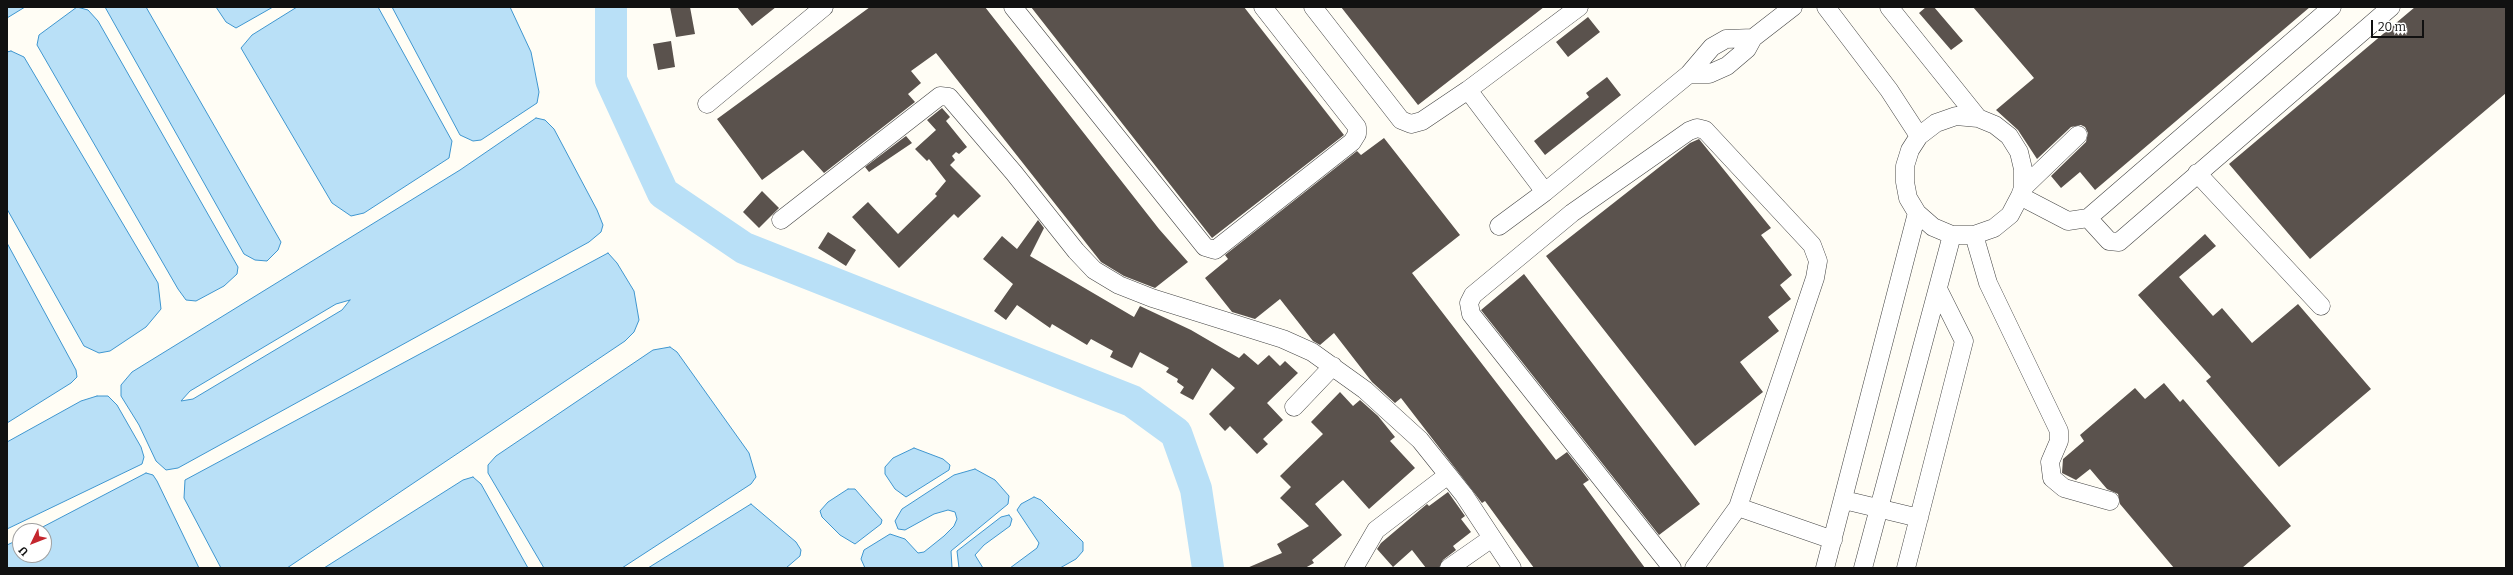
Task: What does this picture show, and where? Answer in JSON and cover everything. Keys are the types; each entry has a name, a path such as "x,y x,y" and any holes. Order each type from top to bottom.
{"street":[{"path":"707,104 824,7"},
{"path":"1013,7 1205,247 1215,250 1352,142 1357,134 1357,127 1263,7"},
{"path":"1313,7 1401,120 1411,124 1422,121 1468,90 1579,7"},
{"path":"1689,74 1709,74 1727,66 1747,49 1753,38 1793,7"},
{"path":"1826,7 1889,90 1919,136"},
{"path":"1889,7 1978,118"},
{"path":"2022,192 2068,221 2088,218 2332,7"},
{"path":"2088,218 2109,241 2119,242 2391,7"},
{"path":"1499,226 1545,192 1689,74 1703,56 1718,42 1734,38 1753,38"},
{"path":"1468,90 1545,192"},
{"path":"782,220 940,96 945,96 960,108 1076,252 1094,270 1118,285 1152,298 1282,339 1312,352 1333,366 1394,414 1420,440 1448,475 1512,568"},
{"path":"2022,192 2024,169 2019,152 2009,136 1995,125 1978,118 1956,116 1936,123 1919,136 1910,150 1905,166 1905,182 1908,198 1917,213 1933,227 1952,235 1974,235 1994,228 2010,215 2022,192 2078,135"},
{"path":"1672,568 1471,314 1468,303 1473,295 1572,213 1697,128 1705,130 1812,245 1818,261 1815,278 1738,508 1694,568"},
{"path":"2197,174 2321,306"},
{"path":"1825,568 1844,500 1917,213"},
{"path":"1863,568 1952,235"},
{"path":"1974,235 1988,283 2059,431 2059,441 2050,462 2052,478 2064,488 2110,501"},
{"path":"1906,568 1964,341 1938,289"},
{"path":"1294,407 1333,366"},
{"path":"1354,568 1376,530 1448,475"},
{"path":"1844,500 1919,518"},
{"path":"1738,508 1832,540"},
{"path":"1449,568 1492,538"}],"water":[{"path":"7,7 25,7 7,18"},
{"path":"77,7 88,10 98,21 238,267 237,274 224,286 196,301 186,300 178,289 37,45 39,35"},
{"path":"105,7 146,7 281,242 278,250 267,261 255,260 244,254"},
{"path":"216,7 273,7 236,28 226,22"},
{"path":"297,7 378,7 452,141 449,158 364,213 351,216 332,203 241,48 252,35"},
{"path":"392,7 510,7 531,52 539,92 537,103 481,140 473,141 460,135"},
{"path":"11,51 24,57 158,283 161,309 146,327 110,351 99,353 84,346 7,209 7,52"},
{"path":"536,118 545,120 554,129 597,210 603,225 601,232 589,242 178,468 166,470 156,461 139,425 121,396 121,385 132,372 460,170","holes":["350,300 342,310 193,399 181,401 190,391 336,304"]},
{"path":"7,243 76,370 77,377 71,383 7,423"},
{"path":"608,253 617,263 634,291 639,320 634,332 625,341 287,568 221,568 184,498 185,480"},
{"path":"670,347 677,352 749,453 756,477 751,484 622,568 544,568 488,473 488,465 496,456 653,350"},
{"path":"97,396 108,396 117,405 141,447 144,457 142,464 19,523 12,523 12,527 7,529 7,442 81,401"},
{"path":"914,448 943,459 950,465 949,470 906,497 895,489 885,474 885,467 893,458"},
{"path":"975,469 995,480 1009,496 1008,504 951,551 952,568 865,568 861,559 864,550 890,534 905,539 918,553 924,552 944,536 954,526 957,519 955,512 948,510 934,514 905,530 898,529 895,521 902,509 954,475"},
{"path":"146,473 153,475 199,568 7,568 7,545 12,543 12,563 52,563 52,523 50,523"},
{"path":"473,477 481,484 528,568 324,568 463,480"},
{"path":"848,489 855,489 882,520 881,524 855,544 840,535 822,517 820,511 828,502"},
{"path":"1034,497 1041,500 1083,542 1083,551 1076,559 1060,568 1010,568 1037,548 1039,543 1017,510 1021,504"},
{"path":"751,504 796,542 801,550 800,556 786,568 648,568"},
{"path":"1009,515 1012,519 1010,526 984,545 975,555 983,568 959,568 957,551 1001,517"}],"building":[{"path":"670,7 690,7 695,34 676,37"},
{"path":"737,7 776,7 752,26"},
{"path":"870,7 985,7 1159,229 1188,262 1155,288 1124,276 1101,262 936,53 911,71 921,83 908,94 915,102 824,173 803,150 762,180 717,119"},
{"path":"1031,7 1244,7 1344,135 1212,238"},
{"path":"1341,7 1544,7 1418,105"},
{"path":"1926,7 1934,7 1963,41 1951,50 1919,13"},
{"path":"1973,7 2310,7 2095,190 2080,172 2061,188 2051,176 2086,142 2088,133 2085,127 2081,125 2071,127 2037,159 2018,130 1996,110 2034,78"},
{"path":"2415,7 2506,7 2506,93 2310,259 2229,164"},
{"path":"1588,17 1600,32 1568,57 1556,42"},
{"path":"671,41 675,67 658,70 653,44"},
{"path":"1607,77 1621,95 1545,155 1534,141 1589,97 1586,93"},
{"path":"942,108 950,117 946,121 967,147 959,154 956,152 952,156 955,160 950,165 981,196 958,218 954,214 899,268 852,217 868,202 898,234 937,196 935,194 946,181 929,159 927,161 915,149 936,130 927,120"},
{"path":"906,136 912,143 869,172 865,167"},
{"path":"1384,138 1460,235 1412,273 1556,460 1567,452 1589,480 1583,484 1645,568 1534,568 1485,501 1482,503 1401,398 1395,403 1372,382 1334,333 1320,345 1313,341 1280,299 1255,319 1232,312 1205,278 1228,259 1225,255 1357,151 1361,155"},
{"path":"1699,139 1771,228 1761,235 1792,275 1780,285 1791,299 1768,317 1779,331 1740,362 1763,392 1695,446 1546,256 1690,143"},
{"path":"762,191 779,208 759,228 743,212"},
{"path":"1038,220 1044,228 1030,256 1134,317 1140,306 1191,330 1239,358 1244,353 1258,365 1269,355 1280,366 1285,361 1298,373 1267,403 1283,420 1263,439 1268,444 1257,454 1230,426 1225,431 1209,414 1235,388 1212,368 1193,400 1180,393 1184,387 1177,382 1178,379 1166,372 1169,368 1140,352 1132,368 1110,357 1113,351 1091,339 1087,345 1052,324 1050,328 1017,305 1006,320 994,311 1013,284 983,259 1002,236 1017,249"},
{"path":"828,232 856,250 846,266 818,248"},
{"path":"2205,234 2216,246 2179,277 2213,316 2222,308 2252,343 2298,304 2371,389 2279,467 2206,381 2211,377 2138,295"},
{"path":"1524,274 1700,504 1659,535 1481,310"},
{"path":"2164,383 2180,402 2183,399 2291,526 2242,568 2174,568 2120,504 2118,494 2107,489 2090,469 2076,480 2062,473 2063,459 2084,441 2080,435 2135,388 2145,399"},
{"path":"1340,392 1353,406 1360,400 1378,416 1395,437 1390,441 1415,468 1369,509 1343,480 1315,504 1342,535 1312,560 1314,563 1305,568 1247,568 1282,553 1277,544 1309,526 1280,498 1291,487 1280,476 1323,434 1311,422"},
{"path":"1448,492 1465,516 1461,519 1471,532 1453,546 1456,550 1443,560 1439,568 1426,568 1412,550 1393,567 1377,549 1381,543 1427,504 1429,506"}],"waterway":[{"path":"611,7 611,80 663,193 744,248 1132,401 1176,433 1196,489 1208,568"}]}
